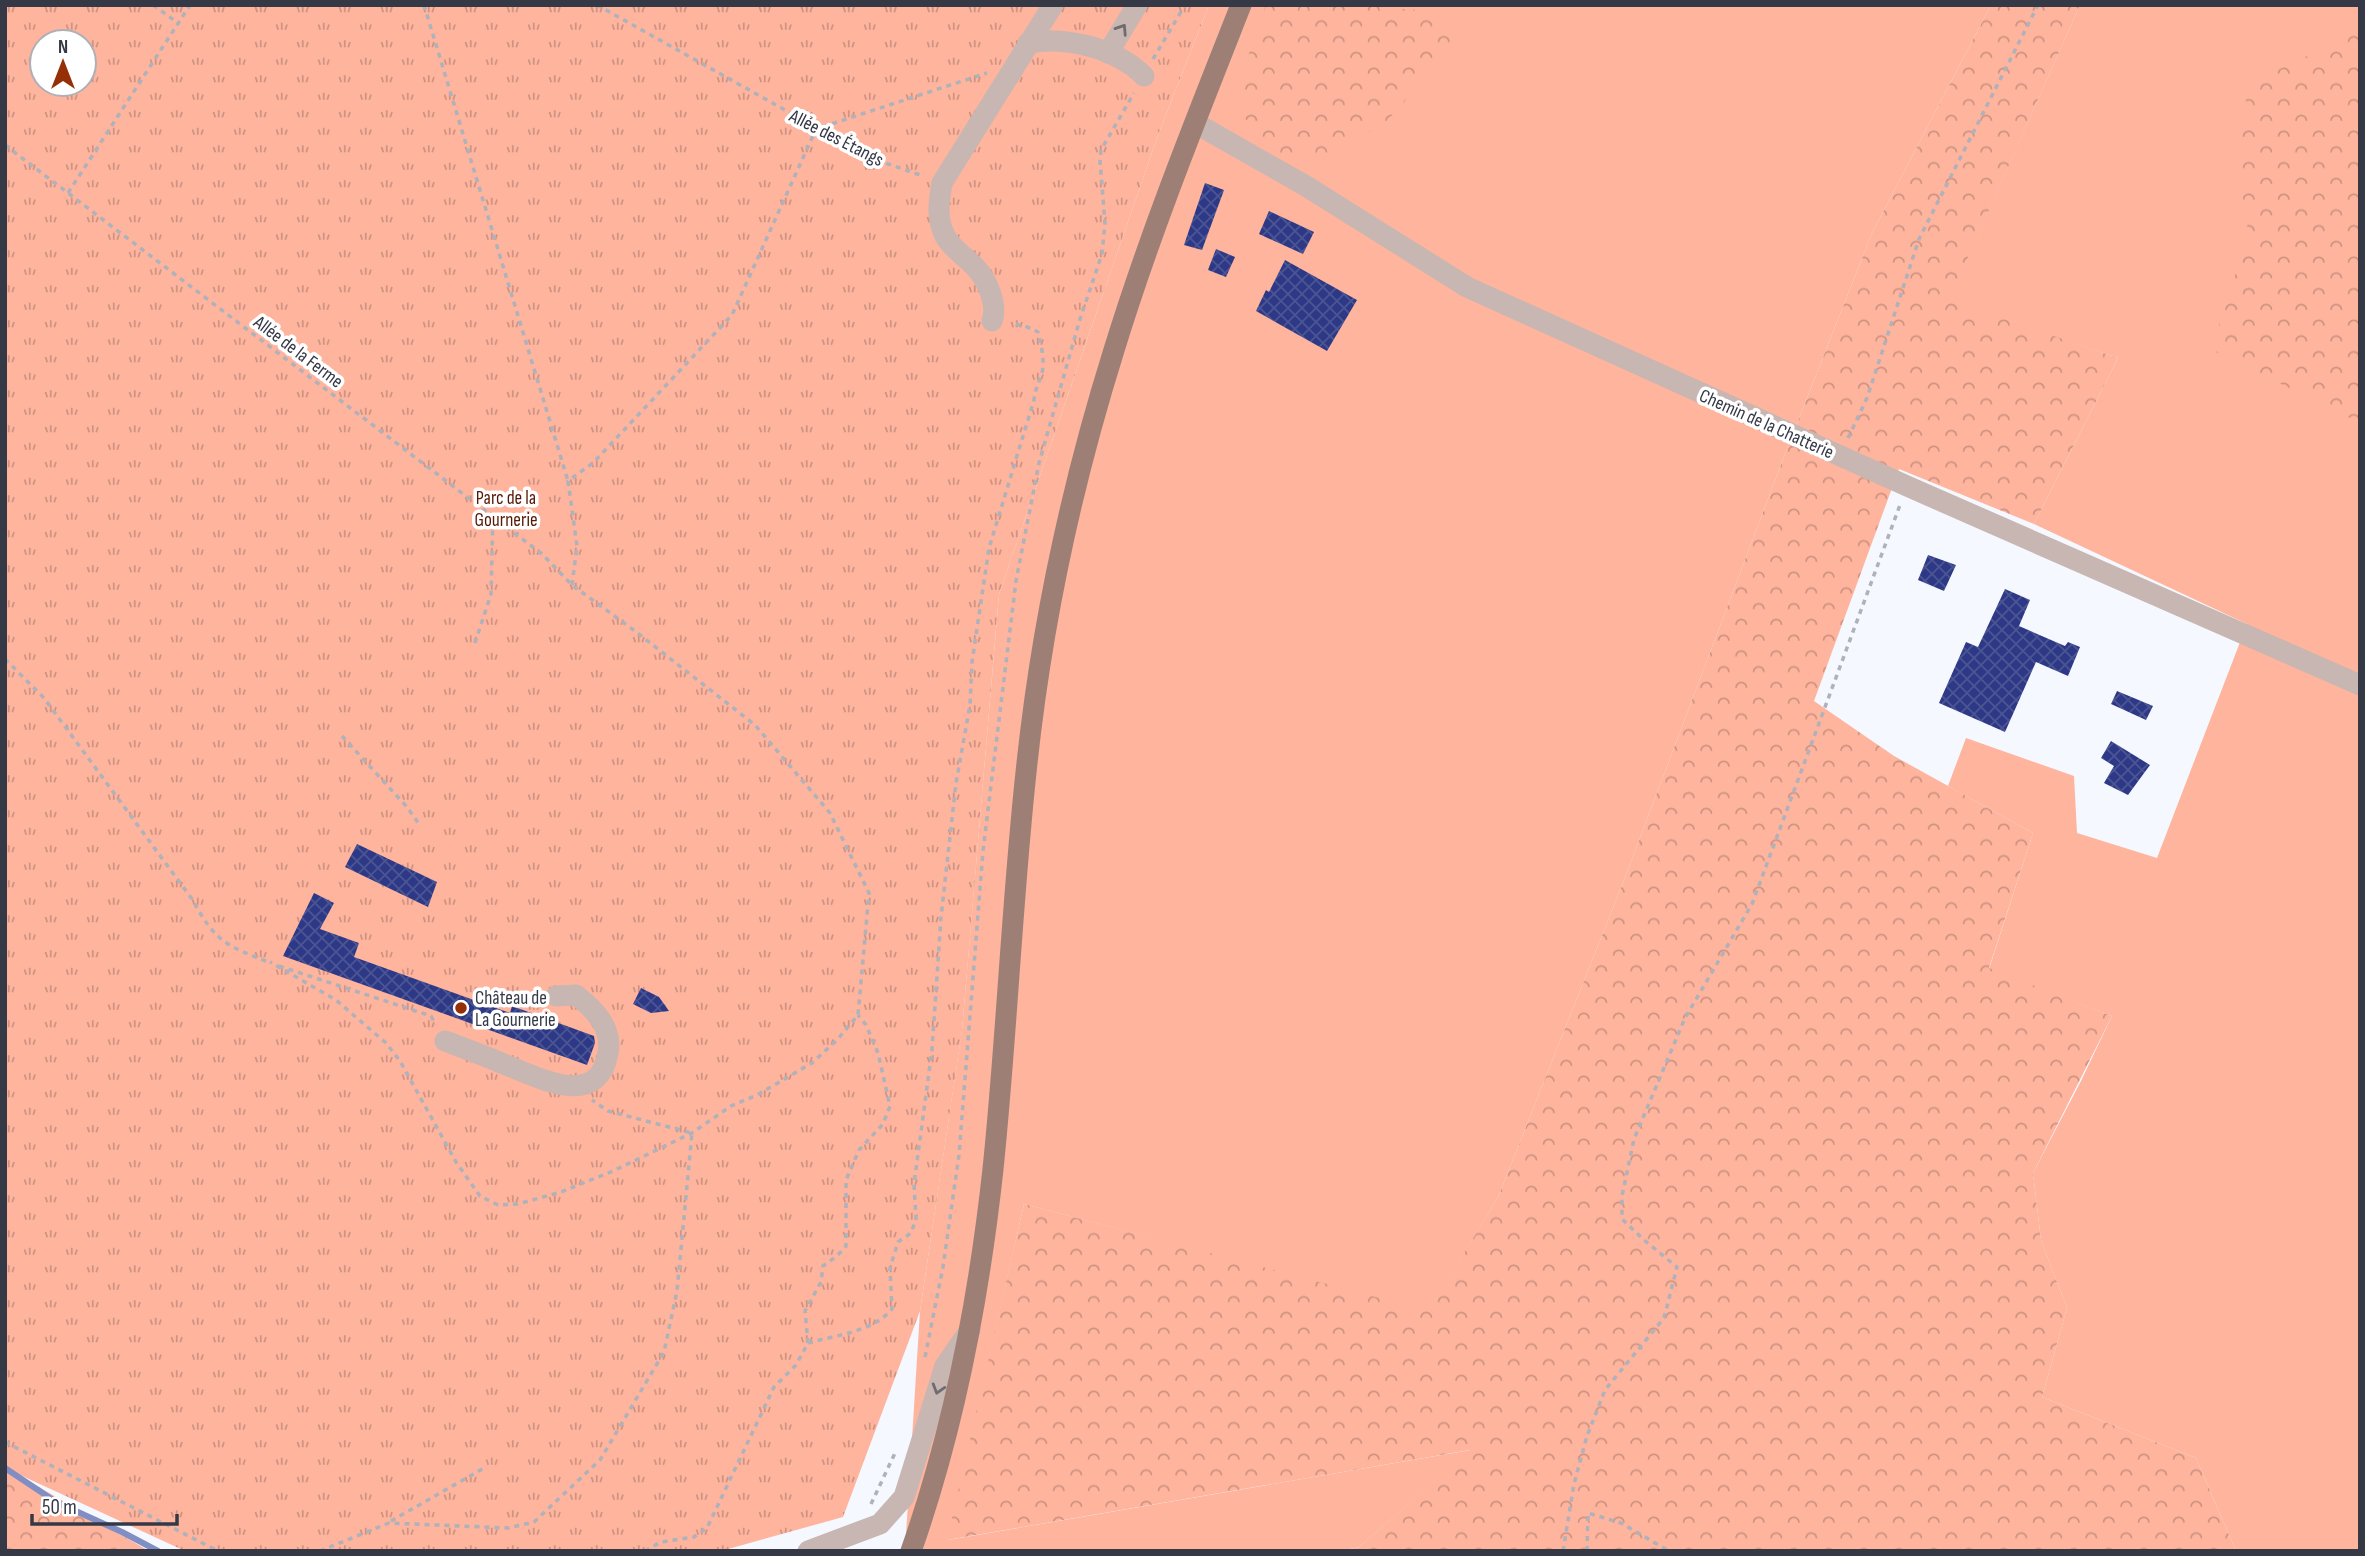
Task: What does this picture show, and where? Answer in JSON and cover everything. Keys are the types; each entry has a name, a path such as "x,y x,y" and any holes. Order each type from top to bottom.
{"main road":[{"path":"911,1551 949,1420 970,1330 993,1171 1027,763 1047,622 1077,479 1114,349 1195,123 1241,5"}],"street":[{"path":"992,321 995,313 994,300 977,269 945,237 938,212 942,183 1053,5"},
{"path":"1108,53 1137,5"},
{"path":"1028,43 1047,40 1108,53 1124,60 1144,76"},
{"name":"Chemin de la Chatterie","path":"1195,123 1306,186 1467,287 1840,456 2360,685"},
{"path":"445,1041 558,1086 582,1085 601,1075 610,1047 605,1025 591,1007 576,995 556,996"},
{"path":"808,1551 880,1524 904,1497 945,1366 970,1330"}],"path":[{"path":"153,5 178,23"},
{"path":"68,193 190,5"},
{"path":"424,5 568,481 577,546 572,585"},
{"path":"924,1365 943,1266 959,1155 983,851 1016,581 1043,451 1073,343 1102,254 1105,223 1101,150 1185,5"},
{"path":"1840,456 1867,398 1919,239 2038,5"},
{"name":"Allée des Étangs","path":"600,6 871,158 942,183"},
{"path":"568,481 593,463 732,315 816,129 1015,64"},
{"name":"Allée de la Ferme","path":"5,145 493,516 542,554 572,585 755,725 830,813 869,893 858,1015"},
{"path":"808,1343 883,1320 892,1309 890,1268 898,1242 911,1233 916,1219 914,1184 932,1050 941,917 956,783 970,705 972,662 987,561 1034,400 1035,386 1042,374 1043,355 1038,332 1025,326 992,321"},
{"path":"1563,1551 1574,1484 1587,1436 1605,1390 1664,1318 1677,1267 1622,1219 1622,1196 1634,1139 1685,1018 1752,904 1908,486"},
{"path":"475,643 491,594 493,516"},
{"path":"5,659 44,698 192,900 206,926 226,944 270,962 431,1016 445,1041"},
{"path":"342,736 407,807 419,824"},
{"path":"270,962 336,1000 386,1043 400,1061 456,1161 480,1196 498,1205 518,1204 561,1192 613,1171 692,1133 731,1106 757,1095 813,1063 858,1015 866,1025 878,1053 890,1106 883,1124 859,1150 846,1180 846,1246 823,1266 821,1282 806,1311 808,1343 796,1365 774,1387 707,1528 694,1537 661,1542 645,1551"},
{"path":"571,1086 608,1111 692,1133"},
{"path":"389,1522 508,1528 534,1522 600,1460 664,1352 677,1291 692,1133"},
{"path":"5,1442 218,1551"},
{"path":"865,1531 864,1523 873,1496 897,1448"},
{"path":"320,1551 389,1522 484,1468"},
{"path":"1587,1551 1588,1513 1621,1523 1669,1551"}],"green space":[{"name":"Parc de la Gournerie","path":"5,5 1209,5 1158,135 999,594 962,1031 920,1311 843,1517 721,1551 185,1551 5,1468"},
{"path":"1209,5 1991,5 1872,233 1788,446 1624,880 1498,1197 1429,1312 1024,1204 948,1540 1471,1450 1359,1547 1341,1551 905,1551 920,1311 962,1030 999,594 1158,135"},
{"path":"1266,5 1399,5 1403,9 1444,12 1456,44 1387,121 1328,158 1278,158 1243,116 1240,79"},
{"path":"1991,5 2080,5 1949,300 2118,358 2034,524 1899,469 1814,701 1894,756 2033,833 1989,968 2112,1016 2033,1173 2041,1240 2067,1308 2042,1397 2196,1458 2236,1551 1341,1551 1359,1547 1470,1450 947,1540 1024,1204 1429,1311 1498,1197 1624,880 1788,446 1872,233"},
{"path":"2080,5 2360,5 2360,1551 2236,1551 2196,1458 2042,1397 2067,1308 2041,1240 2033,1173 2112,1016 1989,969 2033,833 1948,786 1966,738 2074,776 2077,833 2157,858 2247,624 2034,524 2118,358 1948,301"},
{"path":"2360,31 2360,423 2216,352 2222,301 2252,241 2245,219 2239,156 2248,84"},
{"path":"5,1133 99,1204 8,1469 149,1551 5,1551"}],"building":[{"path":"1205,183 1224,190 1202,250 1184,245"},
{"path":"1269,211 1314,232 1303,254 1259,234"},
{"path":"1216,249 1235,257 1226,277 1208,270"},
{"path":"1285,260 1357,300 1327,351 1256,311"},
{"path":"1928,555 1956,565 1944,591 1918,580"},
{"path":"2005,589 2030,600 2019,626 2065,646 2068,642 2080,647 2068,676 2036,662 2005,732 1939,703 1966,642 1978,647"},
{"path":"2117,691 2153,706 2146,720 2111,704"},
{"path":"2111,741 2150,765 2128,795 2104,783 2114,766 2101,758"},
{"path":"357,844 437,882 428,907 345,867"},
{"name":"Château de La Gournerie","path":"314,893 334,903 320,929 359,943 354,957 510,1013 512,1006 594,1036 595,1043 587,1065 283,956"},
{"path":"641,988 659,997 669,1011 651,1013 633,1004"}],"waterway":[{"path":"5,1468 56,1502 158,1551"}],"place":[{"name":"Château de La Gournerie","path":"461,1008"}]}
